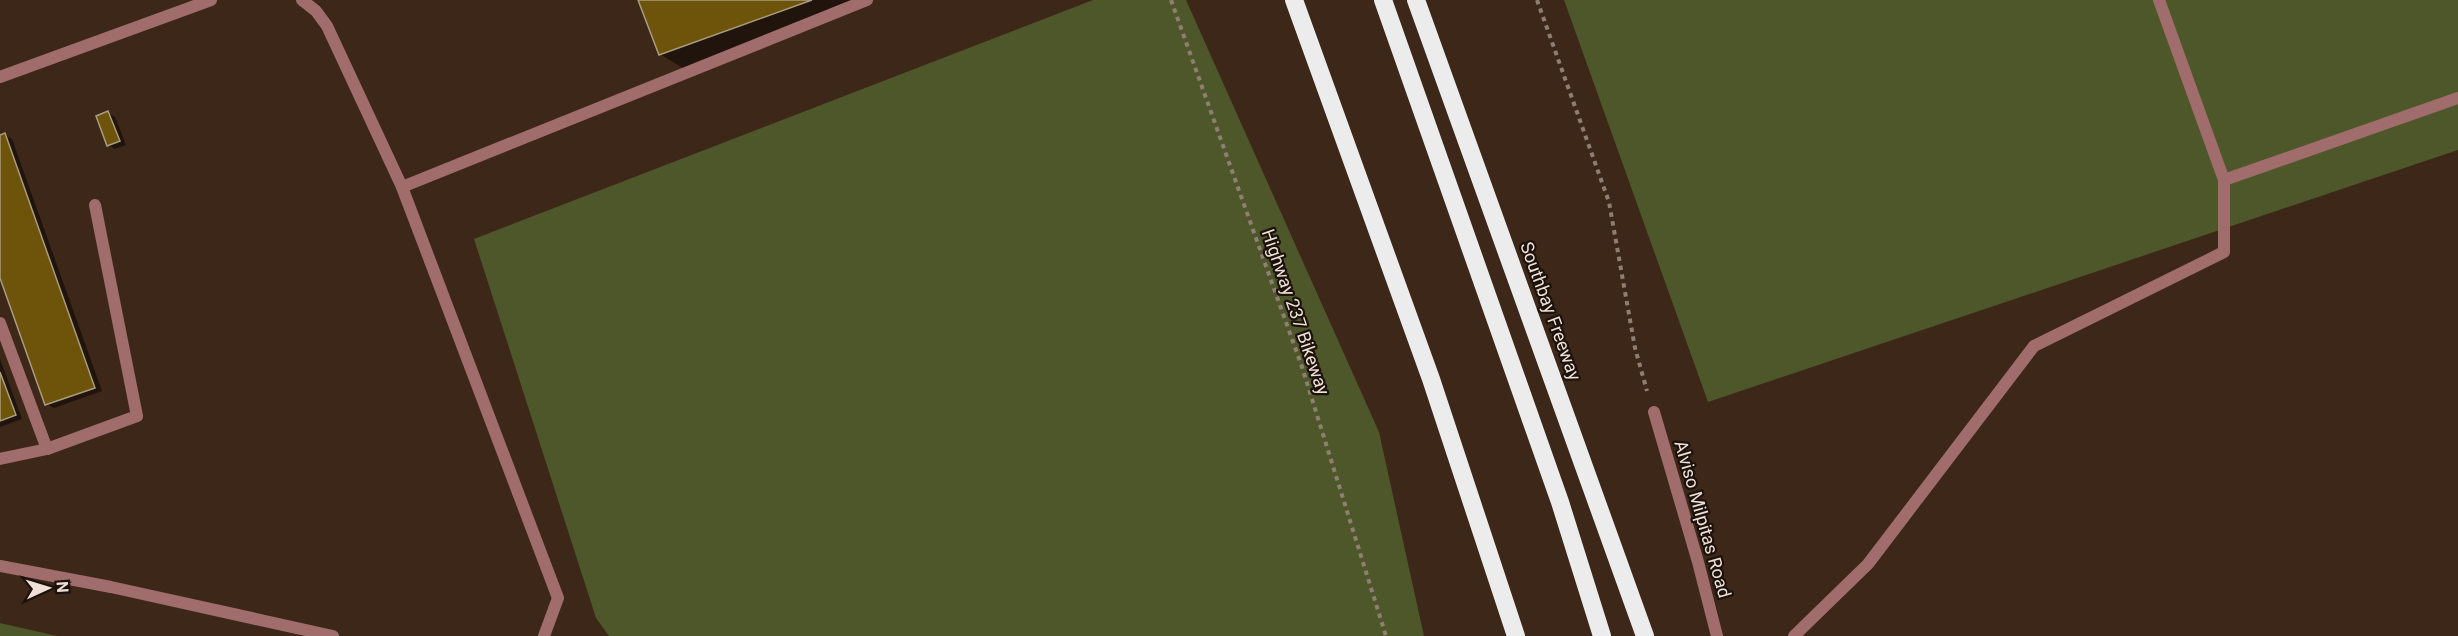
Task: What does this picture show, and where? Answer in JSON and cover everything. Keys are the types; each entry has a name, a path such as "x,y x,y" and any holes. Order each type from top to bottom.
{"highway":[{"path":"1294,0 1431,379 1516,636"},
{"path":"1383,0 1560,502 1602,636"},
{"name":"Southbay Freeway","path":"1416,0 1645,636"}],"lane":[{"path":"0,77 211,0"},
{"path":"303,0 316,11 327,26 402,187 558,598 544,636"},
{"path":"402,187 867,0"},
{"path":"1794,636 1868,564 2034,346 2224,252 2224,180 2159,0"},
{"path":"2224,180 2458,98"},
{"path":"0,459 47,448 137,416 95,205"},
{"path":"0,323 47,448"},
{"name":"Alviso Milpitas Road","path":"1654,412 1717,636"},
{"path":"0,566 111,587 333,636"}],"path":[{"name":"Highway 237 Bikeway","path":"1171,0 1302,367 1386,636"},
{"path":"1537,0 1609,202 1635,348 1654,412"}],"green space":[{"path":"1093,0 1186,0 1379,432 1424,636 609,636 596,618 474,239"},
{"path":"1564,0 2458,0 2458,150 1708,402"},
{"path":"0,623 57,636 0,636"}],"building":[{"path":"638,0 812,0 659,55"},
{"path":"108,111 120,141 107,146 96,116"},
{"path":"5,133 95,388 45,405 0,278 0,135"},
{"path":"0,372 16,415 0,421"}]}
